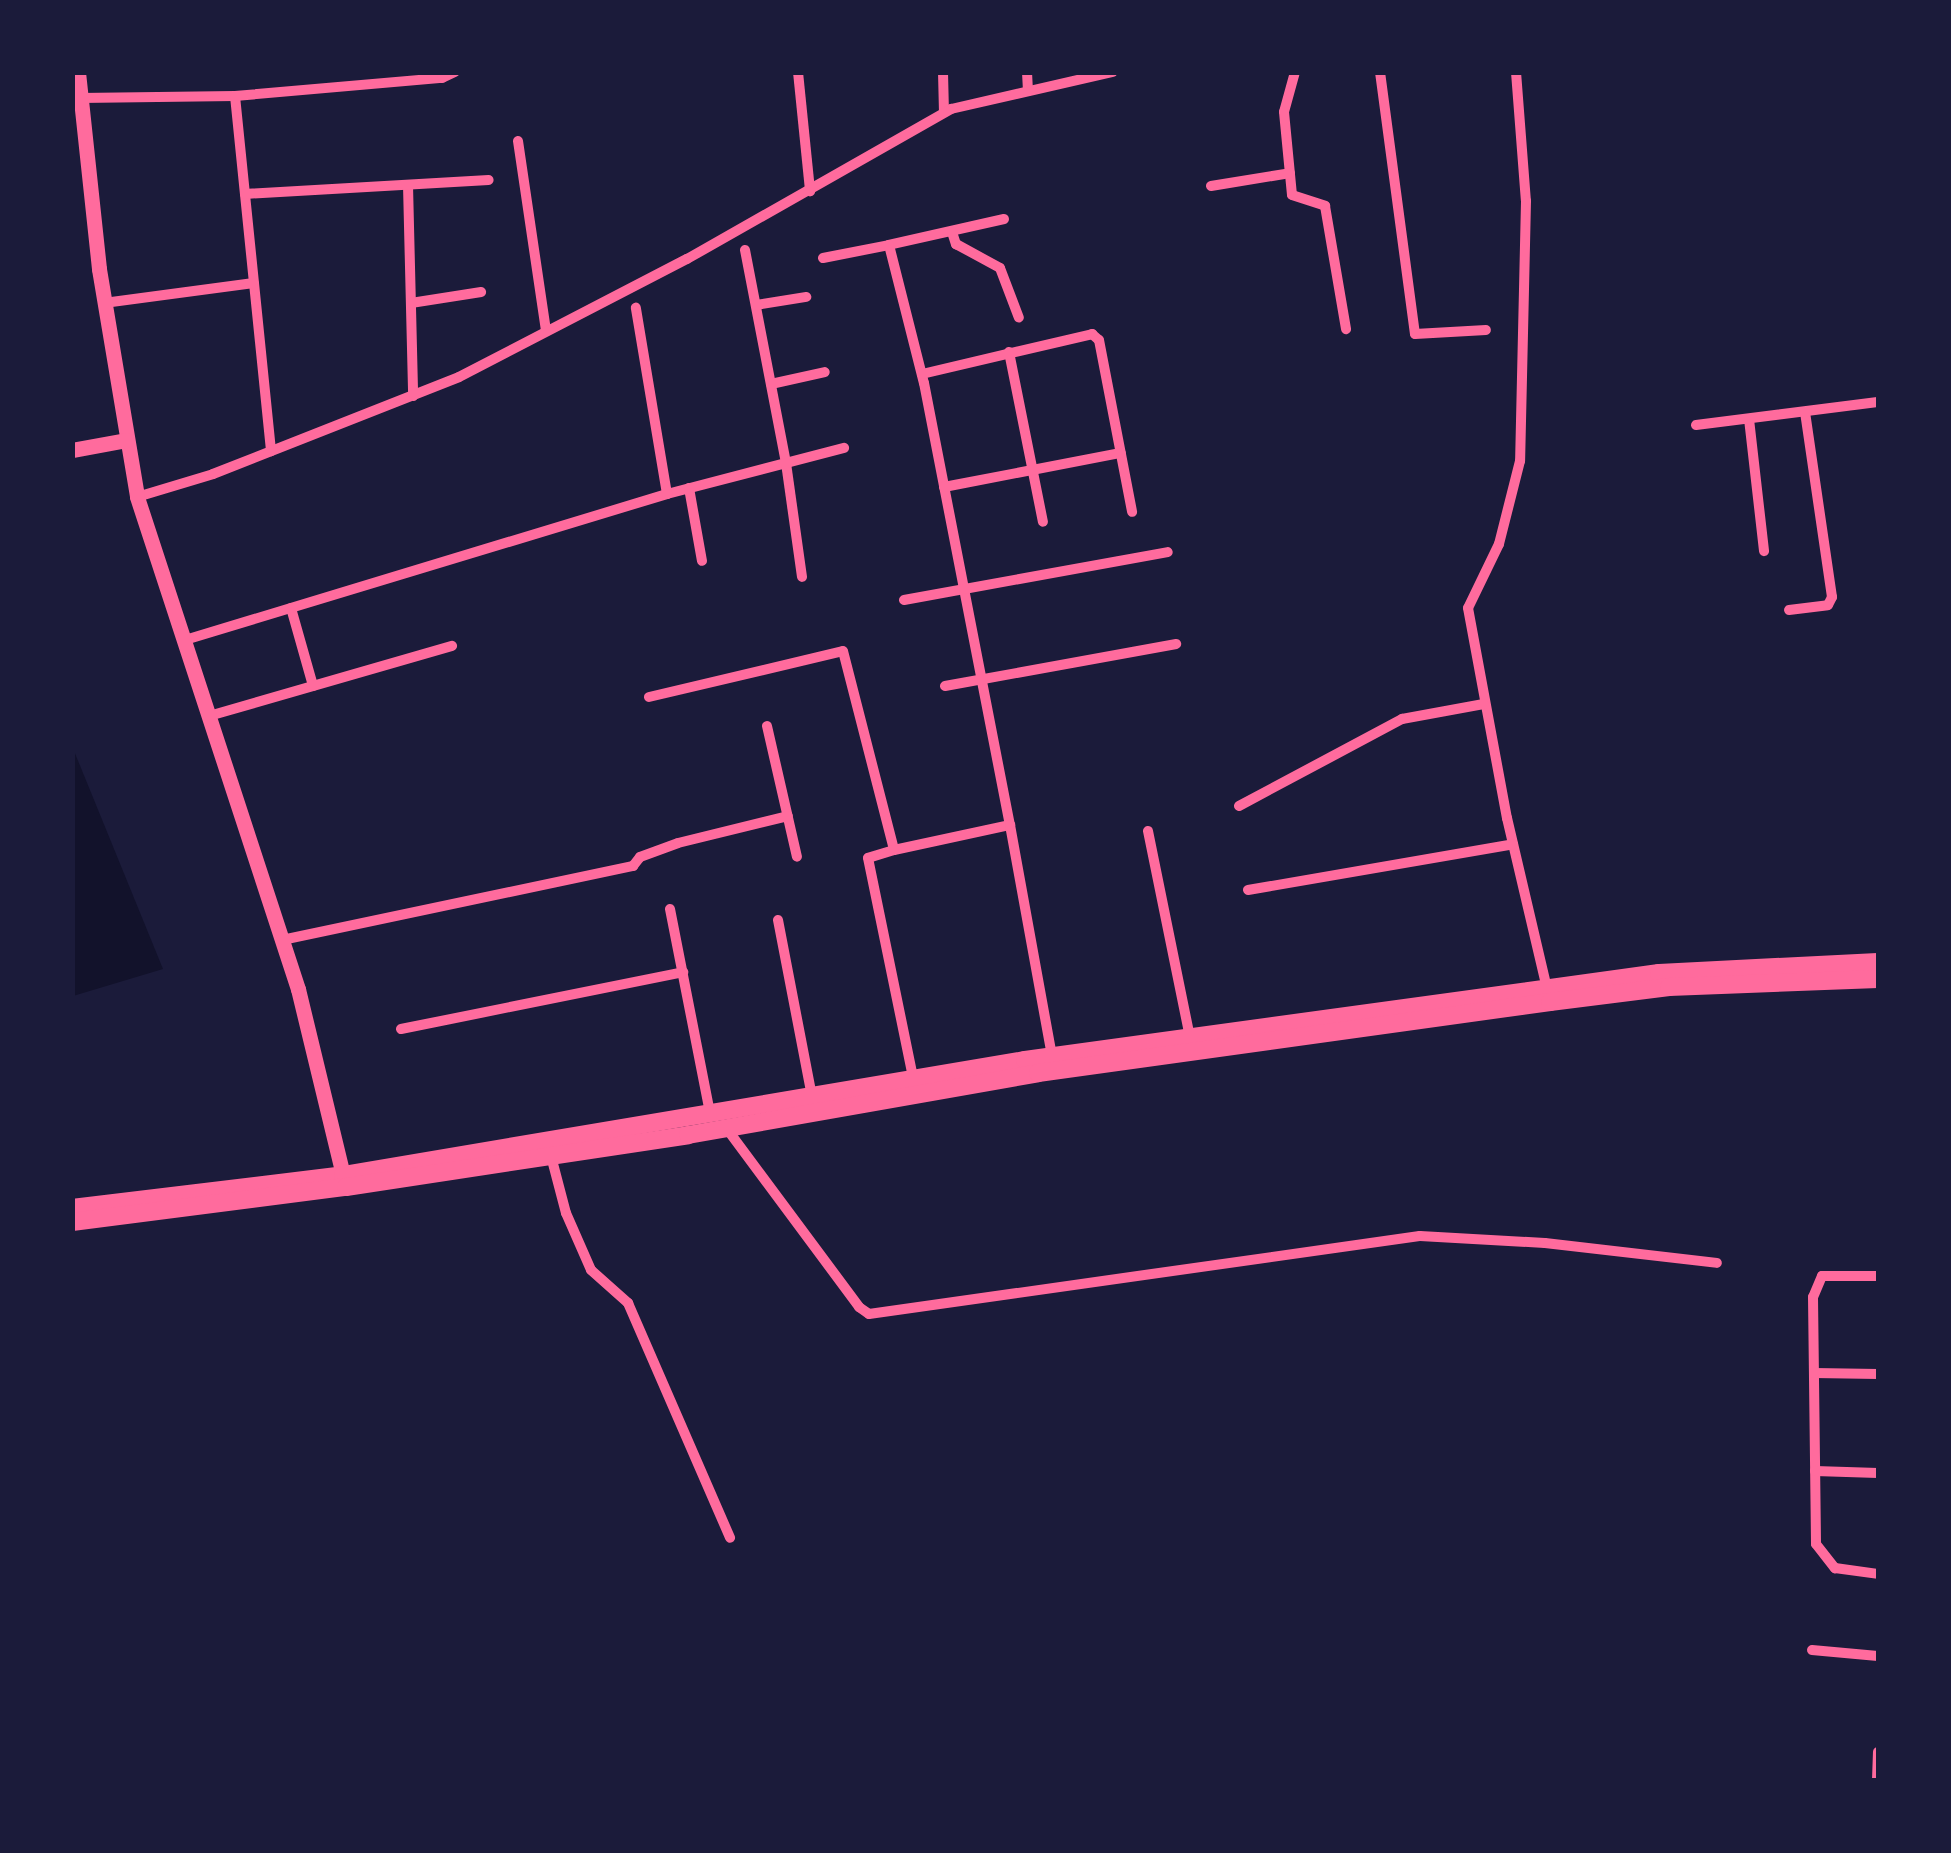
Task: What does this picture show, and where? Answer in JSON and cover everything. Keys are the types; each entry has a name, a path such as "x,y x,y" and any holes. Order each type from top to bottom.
{"main road":[{"path":"72,1222 345,1181 710,1113 1052,1056 1660,973 1878,962"},
{"path":"72,1208 551,1156 1038,1073 1550,1002 1669,987 1878,979"}],"street":[{"path":"78,72 104,303 136,497 282,940 345,1181"},
{"path":"80,98 235,96 442,78 455,72"},
{"path":"798,72 810,191"},
{"path":"943,72 944,112"},
{"path":"1028,72 1028,91"},
{"path":"136,497 271,451 413,396 546,331 810,191 944,112 1113,72"},
{"path":"1295,72 1284,112 1290,173 1296,199 1325,206 1346,329"},
{"path":"1380,72 1415,334 1486,330"},
{"path":"1516,72 1526,201 1520,462 1499,544 1468,608 1513,844 1547,988"},
{"path":"235,96 271,451"},
{"path":"518,141 546,331"},
{"path":"1210,186 1290,173"},
{"path":"245,194 489,180"},
{"path":"408,185 413,396"},
{"path":"823,258 1004,219"},
{"path":"952,232 956,244 1000,268 1018,318"},
{"path":"888,245 922,374 966,588 1052,1056"},
{"path":"745,250 786,464 802,577"},
{"path":"104,303 254,283"},
{"path":"411,303 481,292"},
{"path":"756,305 806,297"},
{"path":"636,308 668,494"},
{"path":"922,374 1082,334 1099,340 1132,512"},
{"path":"1009,352 1043,522"},
{"path":"771,384 825,372"},
{"path":"1696,425 1878,402"},
{"path":"1790,610 1828,604 1832,597 1805,412"},
{"path":"1749,419 1764,551"},
{"path":"72,450 127,440"},
{"path":"184,640 668,494 844,448"},
{"path":"944,487 1121,452"},
{"path":"689,488 702,562"},
{"path":"904,600 1168,552"},
{"path":"291,608 313,686"},
{"path":"945,686 1176,644"},
{"path":"209,716 452,646"},
{"path":"648,697 843,651 894,850"},
{"path":"1239,806 1402,719 1484,704"},
{"path":"767,726 797,858"},
{"path":"282,940 632,866 640,857 678,843 788,816"},
{"path":"913,1078 868,858 1010,825"},
{"path":"1148,830 1190,1037"},
{"path":"1248,890 1513,844"},
{"path":"670,910 710,1113"},
{"path":"778,920 812,1096"},
{"path":"401,1030 682,972"},
{"path":"727,1129 859,1308 869,1314 1420,1236 1544,1243 1716,1263"},
{"path":"551,1156 566,1213 591,1270 628,1303 730,1538"},
{"path":"1878,1276 1822,1276 1815,1285 1814,1373 1816,1544 1823,1558 1852,1573 1878,1574"},
{"path":"1814,1373 1878,1374"},
{"path":"1815,1471 1878,1472"},
{"path":"1812,1650 1878,1656"},
{"path":"1876,1780 1878,1752"}],"shaded area":[{"path":"72,746 163,969 73,996 72,996"}]}
